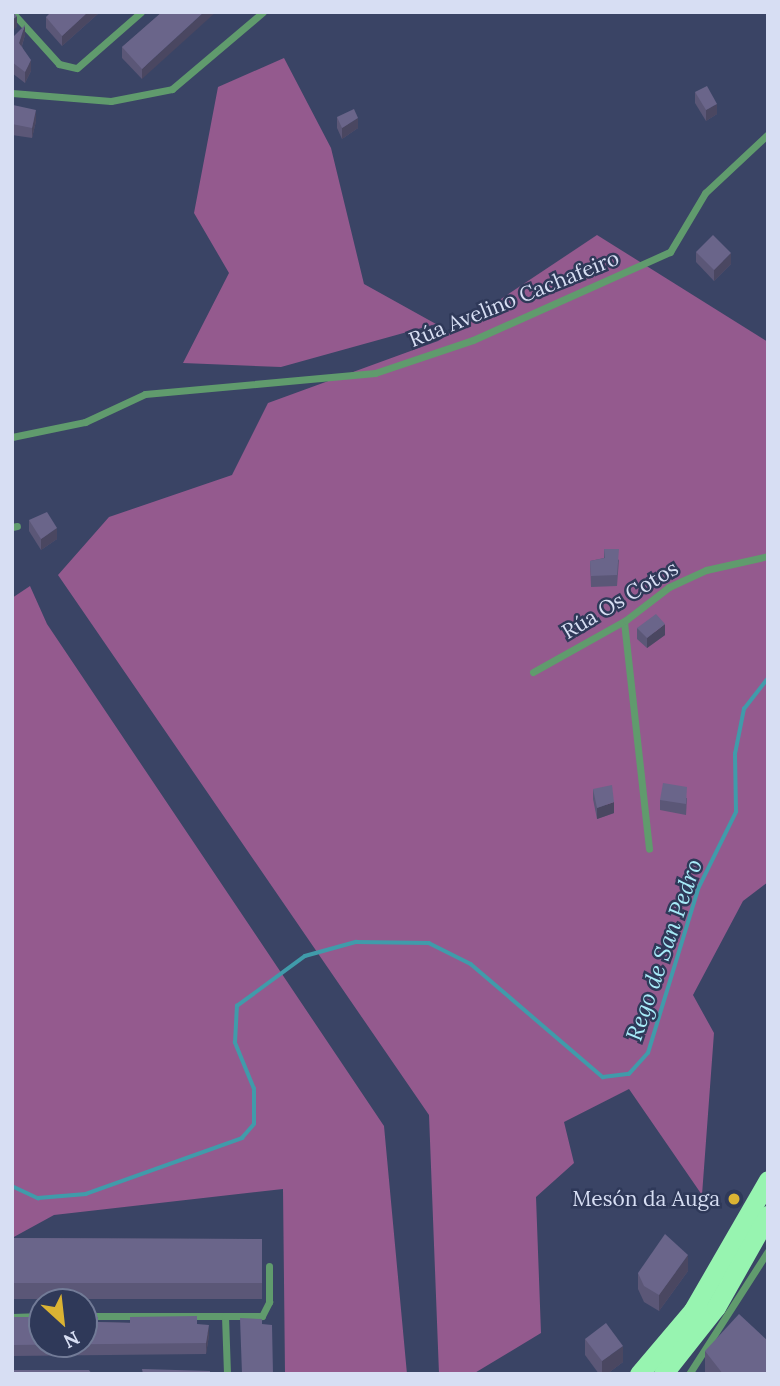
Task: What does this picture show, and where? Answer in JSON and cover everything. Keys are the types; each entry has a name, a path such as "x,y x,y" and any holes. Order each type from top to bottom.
{"highway":[{"path":"639,1374 694,1310 768,1180"},
{"path":"663,1374 716,1307 768,1215"}],"street":[{"path":"12,12 59,64 78,68 141,12"},
{"path":"12,93 111,101 172,89 263,12"},
{"name":"Rúa Avelino Cachafeiro","path":"12,437 85,422 145,394 374,373 473,340 670,252 705,193 768,134"},
{"name":"Rúa Os Cotos","path":"533,671 624,622 706,570 768,556"},
{"path":"624,622 649,849"},
{"path":"688,1374 768,1251"},
{"path":"98,1316 262,1316 270,1302 269,1266"},
{"path":"225,1316 227,1374"}],"shaded area":[{"path":"284,58 331,148 364,284 436,324 281,367 183,363 229,273 194,213 218,87"},
{"path":"597,235 768,342 768,882 743,901 693,995 714,1033 702,1195 629,1089 564,1122 574,1163 536,1197 541,1333 473,1374 439,1374 429,1115 58,575 109,517 232,475 268,403 438,341"},
{"path":"30,586 47,624 384,1126 407,1374 285,1374 283,1189 54,1215 12,1238 12,598"}],"building":[{"path":"51,12 88,12 62,36 46,17"},
{"path":"162,12 204,12 142,69 122,47"},
{"path":"25,25 19,43 31,60 25,72 12,62 12,38"},
{"path":"707,86 717,104 706,110 695,92"},
{"path":"13,105 36,110 32,128 12,124"},
{"path":"354,109 358,118 342,128 337,117"},
{"path":"713,235 731,253 714,270 696,252"},
{"path":"47,512 57,528 41,539 29,520"},
{"path":"604,549 619,549 617,575 591,576 590,561 605,558"},
{"path":"656,614 665,624 647,638 637,628"},
{"path":"663,783 687,787 686,804 660,800"},
{"path":"612,785 614,802 597,808 593,789"},
{"path":"665,1234 688,1255 659,1295 644,1286 638,1273"},
{"path":"12,1238 262,1239 262,1283 12,1283"},
{"path":"739,1314 768,1341 768,1374 723,1374 705,1351"},
{"path":"197,1316 197,1324 209,1325 206,1343 98,1344 98,1322 130,1323 130,1317"},
{"path":"12,1317 28,1317 28,1345 12,1345"},
{"path":"240,1318 262,1319 262,1324 272,1325 273,1374 242,1374"},
{"path":"606,1323 623,1346 602,1361 585,1339"},
{"path":"142,1369 210,1371 210,1374 143,1374"},
{"path":"12,1370 89,1370 92,1374 12,1374"}],"waterway":[{"name":"Rego de San Pedro","path":"12,1186 38,1198 86,1194 242,1138 254,1124 254,1089 235,1043 237,1006 305,956 356,942 429,943 471,964 603,1077 629,1074 648,1053 698,889 736,812 735,754 744,709 768,678"}],"place":[{"name":"Mesón da Auga","path":"734,1199"}]}
